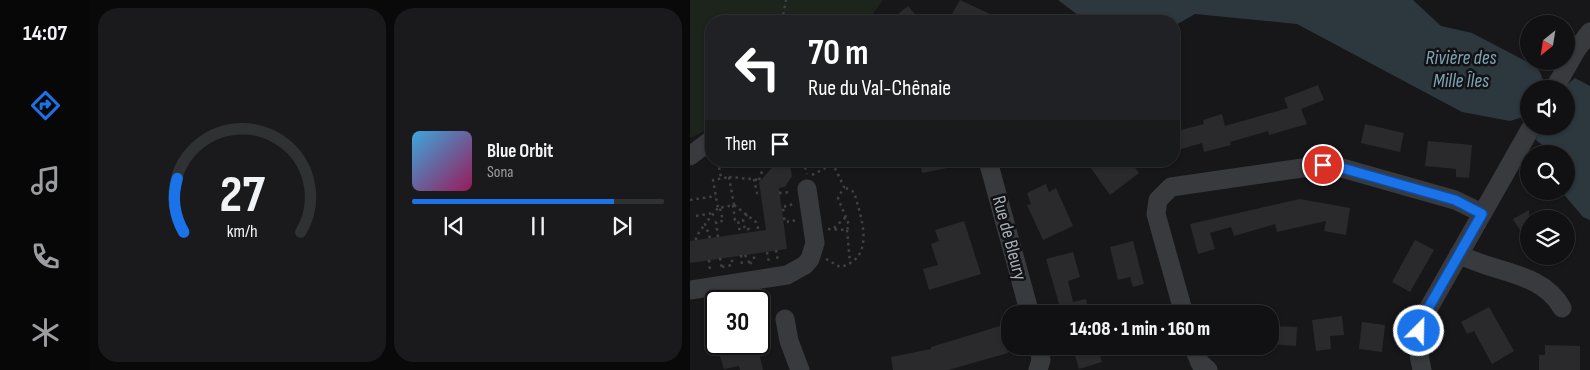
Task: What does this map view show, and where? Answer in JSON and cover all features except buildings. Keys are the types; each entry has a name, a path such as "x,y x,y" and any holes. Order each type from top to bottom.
{"street":[{"path":"1559,80 1577,49 1590,32"},
{"path":"1422,370 1418,344 1420,324 1527,135"},
{"path":"690,156 705,145"},
{"path":"1181,305 1156,214 1158,200 1171,187 1323,165 1342,168 1455,200 1482,214"},
{"name":"Rue de Bleury","path":"990,167 1028,305"},
{"path":"690,290 787,275 805,265 810,259 816,243 808,183"},
{"path":"1459,254 1473,261 1536,282 1550,291 1562,308"},
{"path":"784,319 789,341 800,370"},
{"path":"1038,370 1041,360 1040,355"},
{"path":"1197,355 1200,363 1208,370"}],"path":[{"path":"783,15 786,0"},
{"path":"719,167 721,178"},
{"path":"718,237 716,222 723,221 713,180 729,177 760,180 764,167"},
{"path":"808,183 826,167"},
{"path":"835,167 844,187 854,192 865,229 861,253 840,267"},
{"path":"729,177 735,220 738,220 740,233"},
{"path":"754,179 757,193 759,192"},
{"path":"844,187 838,198 849,222 847,230 850,262"},
{"path":"778,194 788,193"},
{"path":"690,200 716,196"},
{"path":"696,216 734,205 756,222 759,231"},
{"path":"782,210 786,210 785,206 790,205"},
{"path":"696,240 696,237 713,212"},
{"path":"747,214 743,220 745,230 749,229 750,232"},
{"path":"846,217 833,228 847,230"},
{"path":"783,219 787,218 788,222 792,221"},
{"path":"705,224 710,238"},
{"path":"776,250 777,256"},
{"path":"767,252 768,257"},
{"path":"742,262 743,255 750,264 754,259 754,253"},
{"path":"720,258 722,267 732,265 732,257"},
{"path":"709,260 710,269"}],"shaded area":[{"path":"690,0 883,0 872,15 705,15 705,131 690,138"}],"water":[{"name":"Rivière des Mille Îles","path":"1058,0 1413,0 1441,26 1472,33 1520,58 1520,70 1538,70 1543,80 1520,80 1520,118 1510,121 1462,112 1297,24 1195,14 1180,23 1180,15 1078,15"},
{"name":"Rivière des Mille Îles","path":"1575,78 1590,86 1590,220 1583,217 1569,200 1575,200 1575,145 1542,145 1536,140 1538,135 1575,135 1575,80 1573,80"}],"route":[{"path":"1323,165 1342,168 1455,200 1482,214 1426,312 1419,331"}]}
